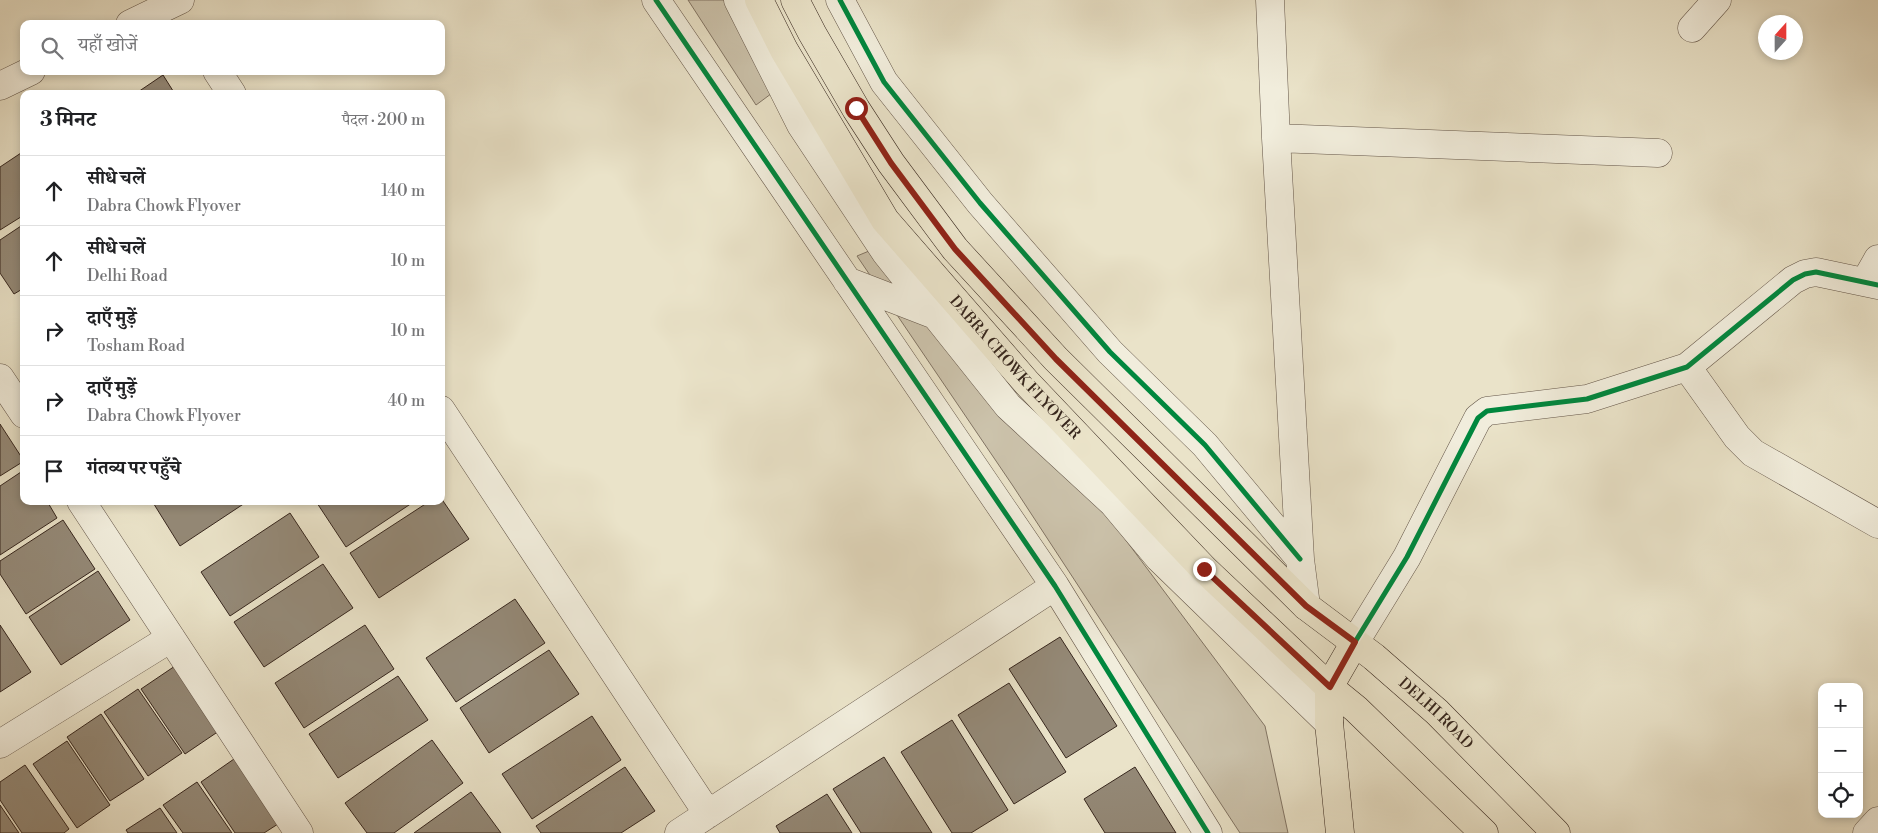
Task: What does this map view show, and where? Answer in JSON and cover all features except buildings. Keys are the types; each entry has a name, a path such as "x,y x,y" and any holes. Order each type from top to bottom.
{"main road":[{"name":"DABRA CHOWK FLYOVER","path":"759,0 784,50 885,220 1027,383 1160,523 1204,569 1330,687"},
{"path":"795,0 812,33 871,132 891,163 955,249 1056,359 1306,606"},
{"name":"DELHI ROAD","path":"1306,606 1374,657 1437,712 1556,833"},
{"path":"1340,833 1329,723 1330,687 1355,642"},
{"path":"1330,687 1356,709 1484,833"}],"street":[{"path":"656,0 1055,586 1208,833"},
{"path":"738,0 801,125 886,252 1008,406 1113,503 1159,558 1329,723"},
{"path":"840,0 884,82 980,203 1110,352 1205,445 1300,559"},
{"path":"1270,0 1300,559 1306,606"},
{"path":"1692,28 1716,0"},
{"path":"143,20 179,9"},
{"path":"0,86 23,75"},
{"path":"220,75 229,90"},
{"path":"1276,138 1658,154"},
{"path":"1355,642 1407,557 1478,418 1482,414 1487,411 1587,398 1687,367 1793,280 1805,274 1816,272 1874,275"},
{"path":"847,280 936,316"},
{"path":"1687,367 1737,437 1753,452 1878,524"},
{"path":"0,378 20,408"},
{"path":"445,416 708,814"},
{"path":"84,505 299,833"},
{"path":"679,833 1055,586"},
{"path":"0,744 171,638"},
{"path":"1867,833 1878,821"}],"shaded area":[{"path":"688,0 732,0 779,88 756,105"},
{"path":"869,251 1116,527 1265,726 1288,833 1240,833 1013,486 857,256"}],"cycle path":[{"path":"656,0 1055,586 1208,833"},
{"path":"840,0 884,82 980,203 1110,352 1205,445 1300,559"},
{"path":"1355,642 1407,557 1478,418 1487,411 1587,399 1687,367 1793,280 1805,274 1816,272 1878,285"}],"route":[{"path":"856,108 891,163 955,249 1056,359 1306,606 1355,642 1330,687 1204,569"}]}
